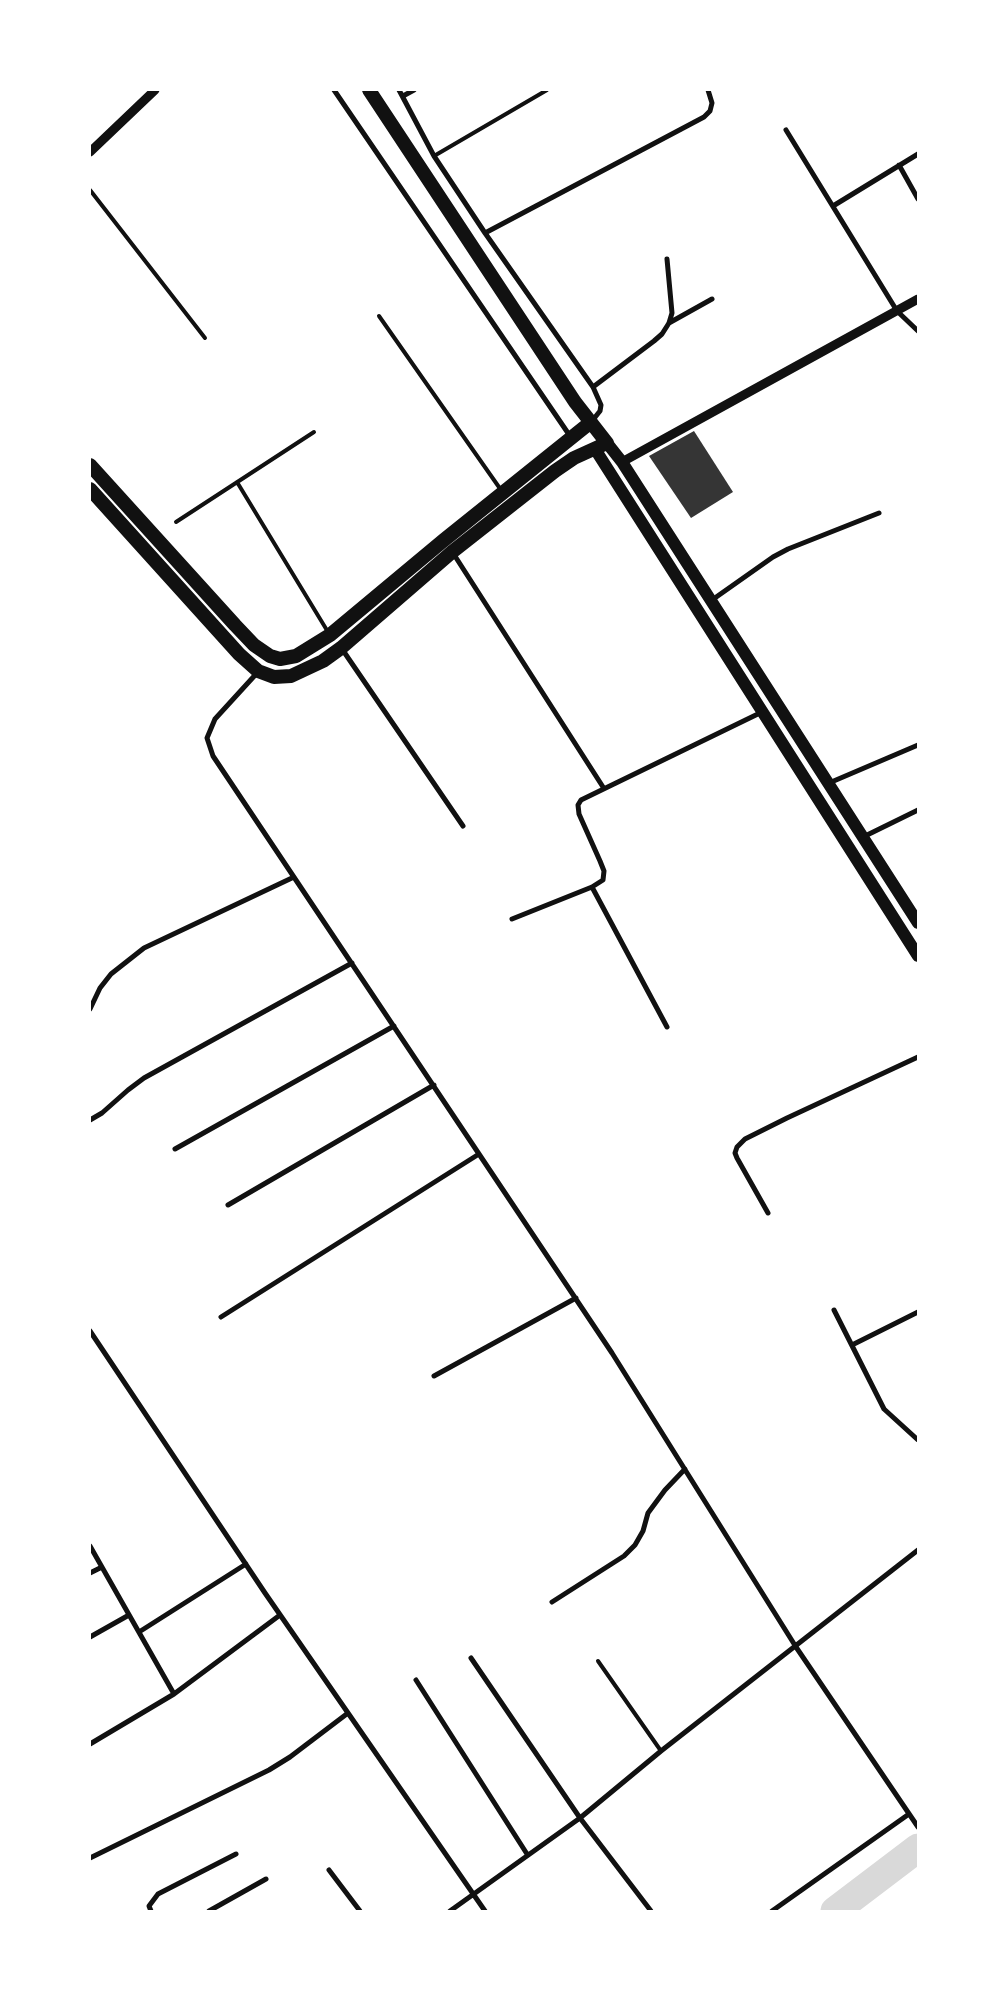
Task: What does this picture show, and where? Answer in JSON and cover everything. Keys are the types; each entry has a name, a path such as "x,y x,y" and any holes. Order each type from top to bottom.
{"highway":[{"path":"90,489 239,654 258,672 274,677 291,676 323,661 342,648 452,552 555,471 574,458 601,446 586,425 572,397 368,90"},
{"path":"90,465 235,625 254,644 270,656 280,660 296,656 330,635 586,425"}],"main road":[{"path":"601,446 622,462 918,923"},
{"path":"601,446 762,712 918,956"}],"street":[{"path":"90,152 155,90"},
{"path":"334,90 571,438"},
{"path":"398,90 403,96 434,156 485,233 593,387 601,405 600,410 586,425"},
{"path":"403,96 414,90"},
{"path":"485,233 704,117 710,111 712,103 708,90"},
{"path":"786,130 897,310 918,331"},
{"path":"833,206 918,154"},
{"path":"900,165 918,199"},
{"path":"593,387 654,341 662,334 669,323 672,312 667,259"},
{"path":"669,323 712,299"},
{"path":"622,462 918,299"},
{"path":"711,600 755,569 788,549 880,514"},
{"path":"452,552 603,788"},
{"path":"342,648 463,826"},
{"path":"258,672 215,719 207,738 214,756 576,1298 796,1647 917,1826"},
{"path":"512,919 592,888 603,880 604,871 579,814 578,805 581,800 762,712"},
{"path":"829,783 918,745"},
{"path":"863,837 918,810"},
{"path":"90,1009 100,988 111,974 144,948 294,877"},
{"path":"592,888 667,1028"},
{"path":"90,1120 102,1113 144,1078 352,963"},
{"path":"175,1149 394,1026"},
{"path":"768,1213 737,1158 735,1153 737,1146 744,1139 778,1122 918,1057"},
{"path":"228,1205 434,1085"},
{"path":"221,1317 479,1154"},
{"path":"434,1376 576,1298"},
{"path":"834,1310 884,1409 918,1440"},
{"path":"852,1345 918,1312"},
{"path":"90,1332 280,1615 485,1911"},
{"path":"552,1602 624,1556 635,1545 643,1531 648,1513 665,1490 685,1469"},
{"path":"90,1546 174,1694"},
{"path":"450,1911 527,1854 580,1818 661,1750 796,1647 918,1550"},
{"path":"139,1632 246,1564"},
{"path":"90,1573 102,1567"},
{"path":"90,1636 129,1615"},
{"path":"90,1744 174,1694 280,1615"},
{"path":"471,1658 580,1818 651,1911"},
{"path":"416,1680 527,1854"},
{"path":"90,1858 269,1770 290,1757 348,1713"},
{"path":"772,1911 909,1814"},
{"path":"151,1911 149,1906 158,1894 236,1854"},
{"path":"329,1870 360,1911"},
{"path":"209,1911 266,1879"}],"lane":[{"path":"434,156 547,90"},
{"path":"90,190 205,338"},
{"path":"379,316 512,505"},
{"path":"176,522 314,432"},
{"path":"238,482 330,635"},
{"path":"598,1660 661,1750"}],"building":[{"path":"694,431 733,492 691,518 649,456"}],"waterway":[{"path":"835,1911 918,1848"}]}
